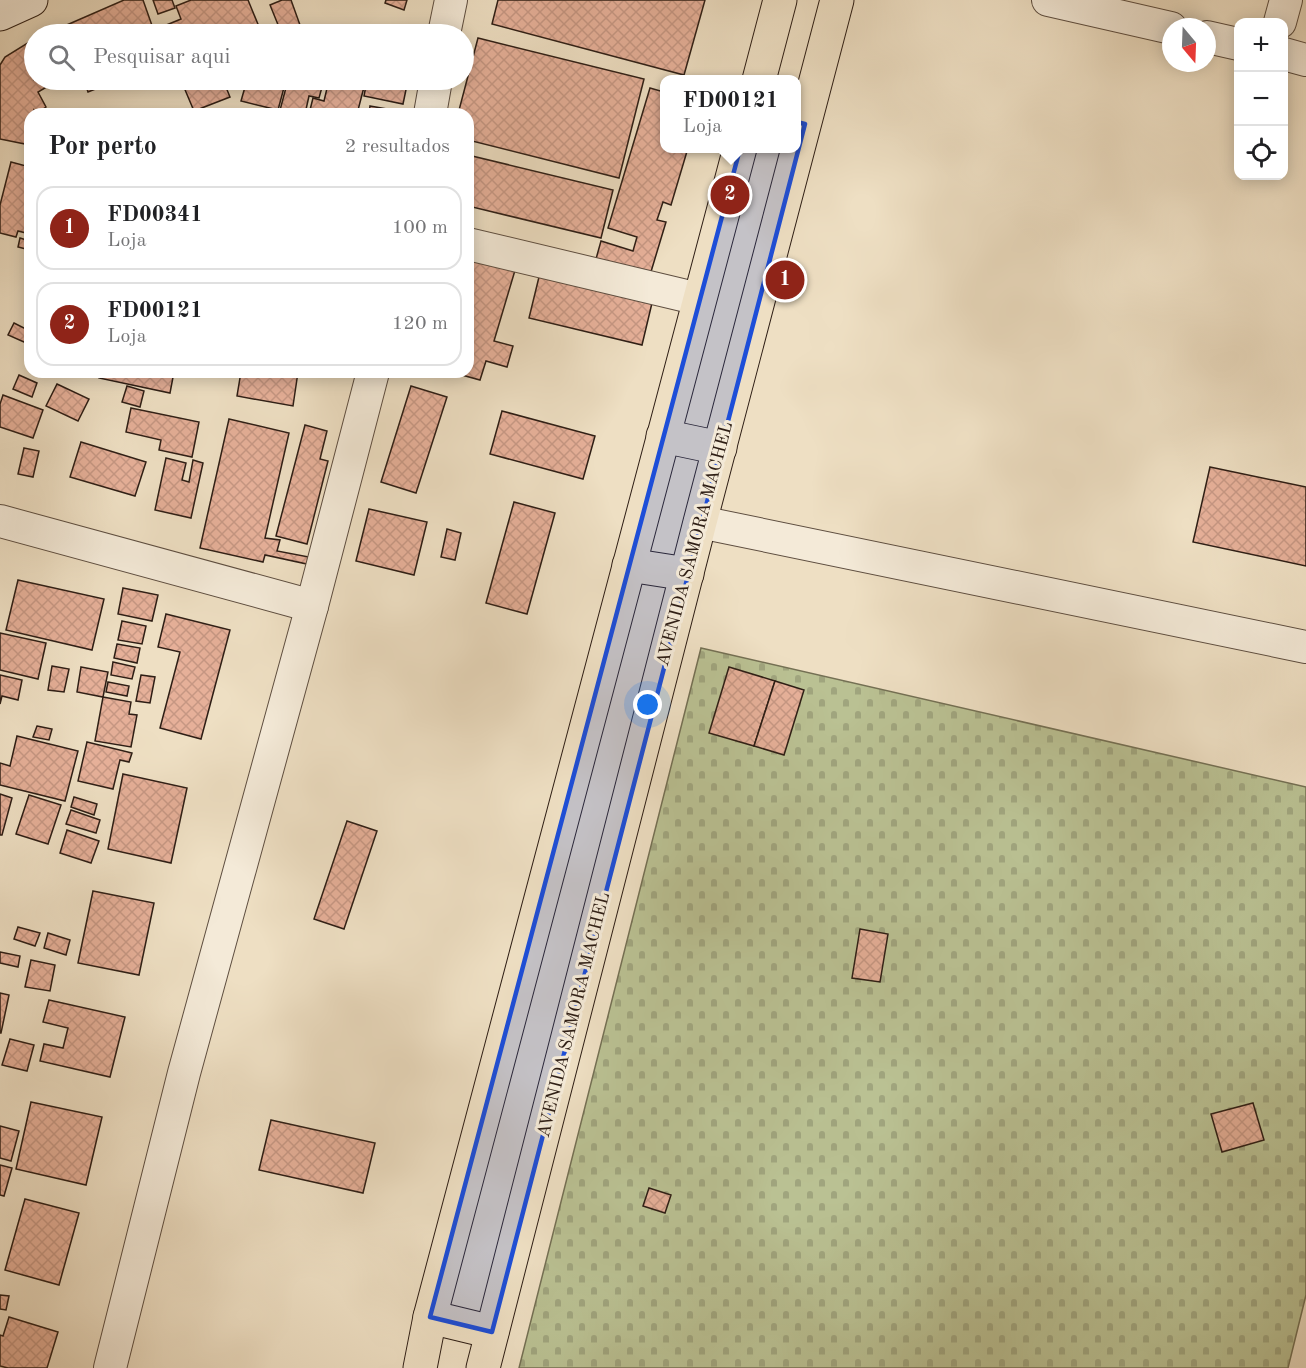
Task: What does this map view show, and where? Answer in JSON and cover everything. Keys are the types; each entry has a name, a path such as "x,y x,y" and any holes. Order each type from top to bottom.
{"highway":[{"path":"760,75 780,0"},
{"name":"AVENIDA SAMORA MACHEL","path":"801,120 837,0"},
{"path":"420,1368 430,1317 739,153"},
{"name":"AVENIDA SAMORA MACHEL","path":"483,1368 720,448 793,153"},
{"path":"663,436 720,448"},
{"path":"629,565 687,574"},
{"path":"430,1317 492,1332"}],"main road":[{"path":"0,14 31,0"}],"street":[{"path":"1048,0 1162,26"},
{"path":"1281,18 1286,0"},
{"path":"1216,39 1234,43"},
{"path":"1288,55 1306,60"},
{"path":"431,108 434,90"},
{"path":"474,245 699,299"},
{"path":"110,1368 184,1073 312,606 371,378"},
{"path":"0,521 312,606"},
{"path":"700,522 1306,647"}],"highlighted area":[{"path":"750,111 805,124 492,1332 430,1317"}],"green space":[{"path":"701,648 1306,787 1306,1295 1288,1368 519,1368"}],"building":[{"path":"124,0 143,0 151,24 69,24"},
{"path":"153,0 172,0 175,8 158,14"},
{"path":"191,0 248,0 258,24 169,24 181,19 176,6"},
{"path":"282,0 291,0 300,24 278,24 270,5"},
{"path":"386,0 407,0 404,10 385,3"},
{"path":"498,0 705,0 684,75 492,24"},
{"path":"478,38 644,79 619,178 474,142 474,108 460,108 464,90 474,90 474,53"},
{"path":"24,45 24,90 42,90 38,92 46,107 24,108 24,144 0,139 0,65 5,57"},
{"path":"650,88 660,91 660,153 687,153 671,205 663,202 657,220 666,222 650,275 596,259 601,241 633,251 637,237 608,228"},
{"path":"185,90 227,90 230,97 202,108 193,108"},
{"path":"244,90 283,90 279,108 241,101"},
{"path":"285,90 321,90 319,98 309,96 306,108 281,108"},
{"path":"327,90 363,90 359,108 310,108 313,98 324,101"},
{"path":"365,90 406,90 403,104 364,96"},
{"path":"474,156 613,190 601,238 474,207"},
{"path":"11,162 24,165 24,232 18,231 16,237 0,233 0,205"},
{"path":"20,238 24,239 24,248 18,247"},
{"path":"474,255 516,267 494,341 513,346 507,367 486,361 480,380 473,378"},
{"path":"539,277 652,303 642,345 529,318"},
{"path":"14,323 24,328 24,342 8,335"},
{"path":"19,375 37,383 32,397 13,389"},
{"path":"99,378 173,378 170,393"},
{"path":"240,378 297,378 293,406 237,396"},
{"path":"57,384 89,399 78,421 46,406"},
{"path":"127,386 144,391 140,407 122,402"},
{"path":"411,386 447,397 416,493 381,482"},
{"path":"3,395 43,410 33,438 0,427 0,404"},
{"path":"131,408 199,422 192,457 159,450 161,440 126,432"},
{"path":"502,411 595,436 583,479 490,454"},
{"path":"229,419 289,433 265,538 280,540 277,551 309,557 307,564 265,555 263,562 200,548"},
{"path":"305,425 327,431 320,459 328,461 307,544 276,536"},
{"path":"81,442 146,462 135,496 70,477"},
{"path":"24,448 39,451 33,477 18,474"},
{"path":"166,458 186,463 182,480 189,482 193,460 203,463 191,518 155,510"},
{"path":"1210,467 1306,487 1306,566 1193,542"},
{"path":"514,502 555,513 527,614 486,603"},
{"path":"369,509 427,522 414,575 356,561"},
{"path":"447,529 461,533 455,560 441,557"},
{"path":"18,580 104,599 92,650 6,630"},
{"path":"123,588 158,595 152,621 118,614"},
{"path":"166,614 230,630 201,739 160,728 180,652 158,647"},
{"path":"122,621 146,626 142,644 118,640"},
{"path":"0,633 46,643 38,679 0,670"},
{"path":"117,644 140,648 137,663 114,658"},
{"path":"113,662 135,667 132,679 111,675"},
{"path":"52,666 69,669 64,692 48,690"},
{"path":"81,667 108,672 103,697 77,692"},
{"path":"729,667 775,681 754,746 709,733"},
{"path":"0,675 22,680 18,700 2,696 0,704"},
{"path":"141,675 155,677 150,703 136,701"},
{"path":"775,681 804,690 784,755 754,746"},
{"path":"108,682 129,686 127,696 106,692"},
{"path":"103,697 131,702 129,714 137,715 131,747 95,741"},
{"path":"37,726 52,729 49,740 33,737"},
{"path":"17,736 78,751 65,801 0,785 0,763 10,766"},
{"path":"87,742 132,753 129,762 120,760 113,789 78,781"},
{"path":"123,774 187,788 171,863 108,849"},
{"path":"0,794 12,798 2,835 0,835"},
{"path":"29,795 61,805 48,844 16,834"},
{"path":"74,797 97,804 94,815 71,807"},
{"path":"71,810 100,820 96,833 66,824"},
{"path":"347,821 377,831 344,929 314,919"},
{"path":"67,830 99,841 91,863 60,853"},
{"path":"93,891 154,903 139,975 78,963"},
{"path":"18,927 40,933 35,946 14,939"},
{"path":"860,929 888,934 880,982 852,978"},
{"path":"48,933 70,940 66,955 44,948"},
{"path":"0,952 20,956 18,967 0,963"},
{"path":"31,960 55,965 50,991 25,987"},
{"path":"0,993 9,995 1,1033 0,1033"},
{"path":"49,1000 125,1017 110,1077 40,1061 44,1044 63,1048 68,1028 43,1022"},
{"path":"10,1039 34,1045 27,1071 2,1065"},
{"path":"31,1102 102,1117 86,1185 16,1169"},
{"path":"1253,1103 1264,1140 1222,1152 1211,1114"},
{"path":"271,1120 375,1143 363,1193 259,1170"},
{"path":"0,1126 19,1131 11,1161 0,1158"},
{"path":"0,1165 12,1168 4,1196 0,1195"},
{"path":"649,1188 671,1195 665,1213 643,1206"},
{"path":"25,1199 79,1213 59,1285 5,1270"},
{"path":"0,1295 9,1296 6,1310 0,1309"},
{"path":"9,1317 58,1332 47,1368 0,1366 0,1335 3,1336"}],"place":[{"name":"FD00121","path":"730,195"},
{"name":"FD00341","path":"785,280"}]}
